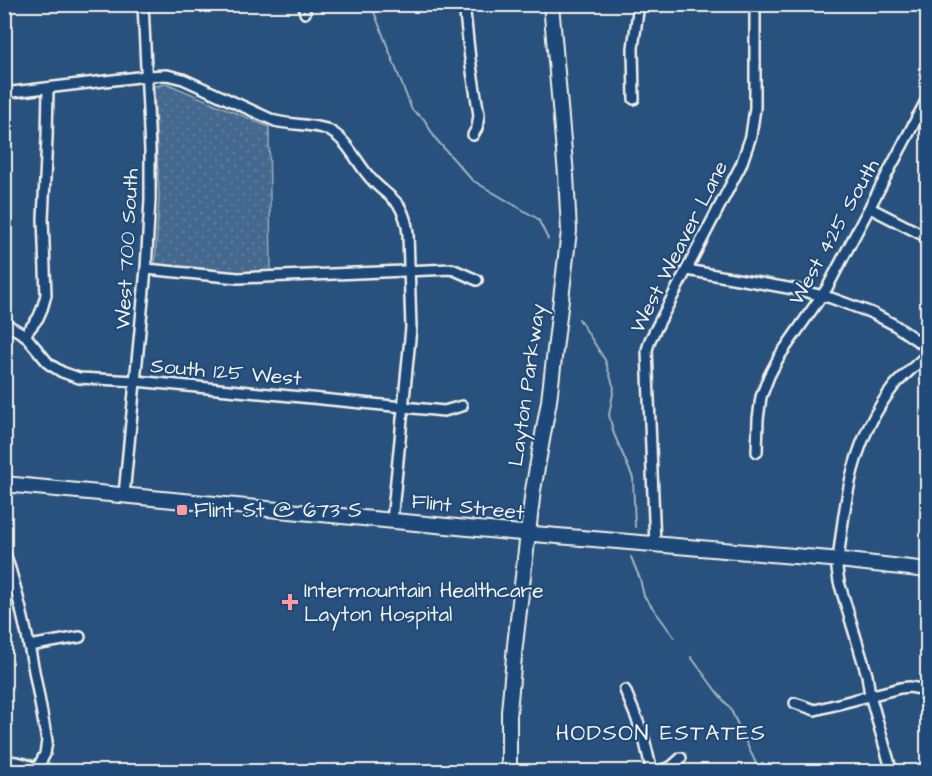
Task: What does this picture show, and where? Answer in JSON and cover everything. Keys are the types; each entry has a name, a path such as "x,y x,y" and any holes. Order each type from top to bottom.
{"street":[{"name":"West 700 South","path":"124,495 146,269 150,200 143,4"},
{"path":"464,4 479,115 477,128 473,135"},
{"name":"Layton Parkway","path":"509,771 509,712 528,534 533,490 549,400 569,231 551,4"},
{"path":"634,99 633,48 639,4"},
{"name":"West Weaver Lane","path":"655,544 647,350 650,340 741,165 751,136 755,108 755,4"},
{"path":"4,93 167,75 183,79 275,121 326,129 337,135 348,147 372,180 398,205 406,218 408,234 411,328 392,521"},
{"path":"25,335 38,318 46,296 43,219 48,88"},
{"name":"West 425 South","path":"757,452 761,397 769,376 779,357 822,296 927,97"},
{"path":"916,117 927,123"},
{"path":"870,208 925,236"},
{"path":"146,269 238,278 452,268 477,280"},
{"path":"687,270 822,296 872,313 893,324 927,348"},
{"name":"South 125 West","path":"4,323 25,335 50,364 79,378 136,381 444,411 462,406"},
{"path":"892,771 837,569 848,486 859,447 874,416 895,385 927,354"},
{"name":"Flint Street","path":"4,484 927,570"},
{"path":"4,550 14,579 47,741 39,770 18,762 4,761"},
{"path":"29,646 80,636"},
{"path":"795,704 815,710 900,688 927,690"},
{"path":"625,690 643,734 654,771 671,767 681,758"}],"shaded area":[{"path":"168,84 269,127 271,271 235,273 155,265 159,198 154,86"}],"waterway":[{"path":"371,4 412,110 424,119 435,138 472,180 538,219 548,239"},
{"path":"579,319 605,360 614,388 609,415 614,434 633,478 635,527"},
{"path":"631,557 644,596 674,637"},
{"path":"691,657 730,708 760,772"}],"place":[{"name":"Flint St @ 673 S","path":"182,510"},
{"name":"Intermountain Healthcare Layton Hospital","path":"290,602"}],"district":[{"name":"HODSON ESTATES","path":"661,733"}]}
